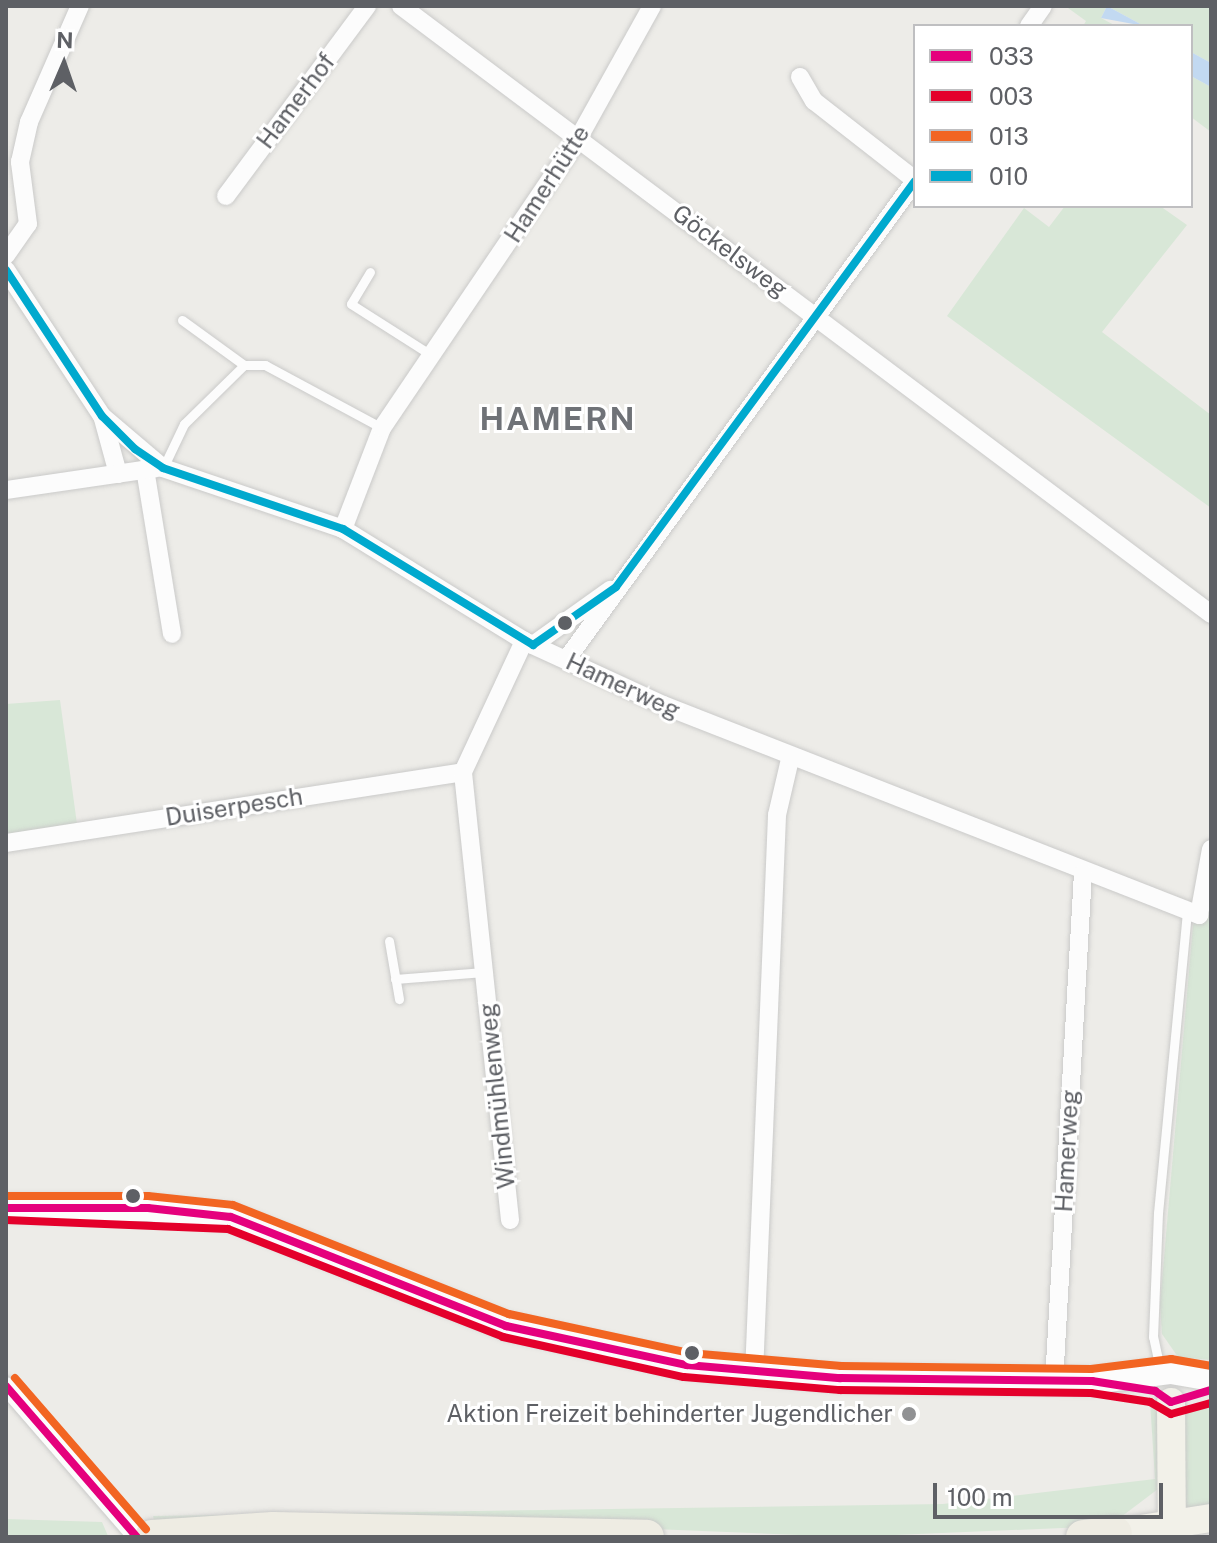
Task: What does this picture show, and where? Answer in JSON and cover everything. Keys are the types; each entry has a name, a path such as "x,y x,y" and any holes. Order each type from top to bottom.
{"highway":[{"path":"139,1534 273,1529 647,1537"}],"main road":[{"path":"6,1208 148,1208 231,1217 506,1326 617,1353 754,1374 1092,1381 1211,1390"},
{"path":"1169,1386 1211,1378"},
{"path":"1169,1386 1171,1531"},
{"path":"1099,1535 1171,1483"},
{"path":"1099,1535 1171,1531 1211,1518"}],"street":[{"path":"6,255 28,224 20,162 29,122 80,6"},
{"name":"Hamerhof","path":"226,196 367,6"},
{"name":"Göckelsweg","path":"401,6 1211,614"},
{"name":"Hamerhütte","path":"343,529 382,428 578,139 652,6"},
{"path":"1030,24 1043,6"},
{"path":"800,77 814,101 913,179"},
{"path":"566,660 616,587 913,184"},
{"name":"Hamerweg","path":"6,270 102,416 154,468 343,529 528,643 790,759 1187,911"},
{"name":"Hamerweg","path":"102,416 118,474"},
{"path":"6,490 154,468 172,634"},
{"path":"463,772 528,643 616,587"},
{"path":"754,1374 777,815 790,759"},
{"name":"Duiserpesch","path":"6,843 463,772"},
{"name":"Windmühlenweg","path":"463,772 510,1220"},
{"path":"1187,911 1199,915 1211,849"},
{"name":"Hamerweg","path":"1054,1382 1083,873"},
{"path":"8,1392 139,1534"}],"lane":[{"path":"370,272 351,304 431,355"},
{"path":"182,320 244,365 265,365 382,428"},
{"path":"154,468 184,424 244,365"},
{"path":"1169,1386 1153,1337 1158,1213 1187,911"},
{"path":"389,941 399,999"},
{"name":"Windmühlenweg","path":"395,979 485,972"}],"green space":[{"path":"1107,6 1101,18 1112,24 1084,24 1086,21 1068,8"},
{"path":"1107,6 1211,6 1211,63 1193,53 1193,24 1140,24"},
{"path":"1193,77 1211,87 1211,132 1193,118"},
{"path":"1024,208 1049,227 1063,208 1163,208 1187,225 1102,332 1211,415 1211,508 947,316"},
{"path":"60,700 77,824 6,836 6,704"},
{"path":"1211,900 1211,1360 1178,1357 1162,1334 1160,1304 1193,925"},
{"path":"1150,1402 1163,1423 1158,1489 1109,1526 848,1537 506,1523 156,1529 153,1516 943,1504 1155,1479"},
{"path":"1211,1402 1211,1504 1175,1510 1178,1407"},
{"path":"6,1519 102,1522 108,1536 6,1537"}],"water":[{"path":"1107,6 1140,24 1133,24 1101,18"},
{"path":"1193,53 1211,63 1211,87 1193,77"}],"transit line":[{"name":"010","path":"6,270 102,416 135,449 163,468 343,529 533,645 616,587 913,184"},
{"name":"013","path":"6,1196 148,1196 233,1205 509,1314 689,1353 841,1366 1091,1369 1171,1359 1211,1366"},
{"name":"033","path":"6,1208 148,1208 231,1217 506,1326 687,1365 840,1378 1092,1381 1155,1391 1171,1402 1211,1390"},
{"name":"003","path":"6,1220 228,1229 503,1337 684,1377 840,1390 1091,1393 1150,1402 1171,1414 1211,1403"},
{"name":"013","path":"15,1378 146,1529"},
{"name":"033","path":"6,1386 137,1537"}],"place":[{"name":"Aktion Freizeit behinderter Jugendlicher","path":"909,1414"}],"district":[{"name":"HAMERN","path":"558,419"}]}
